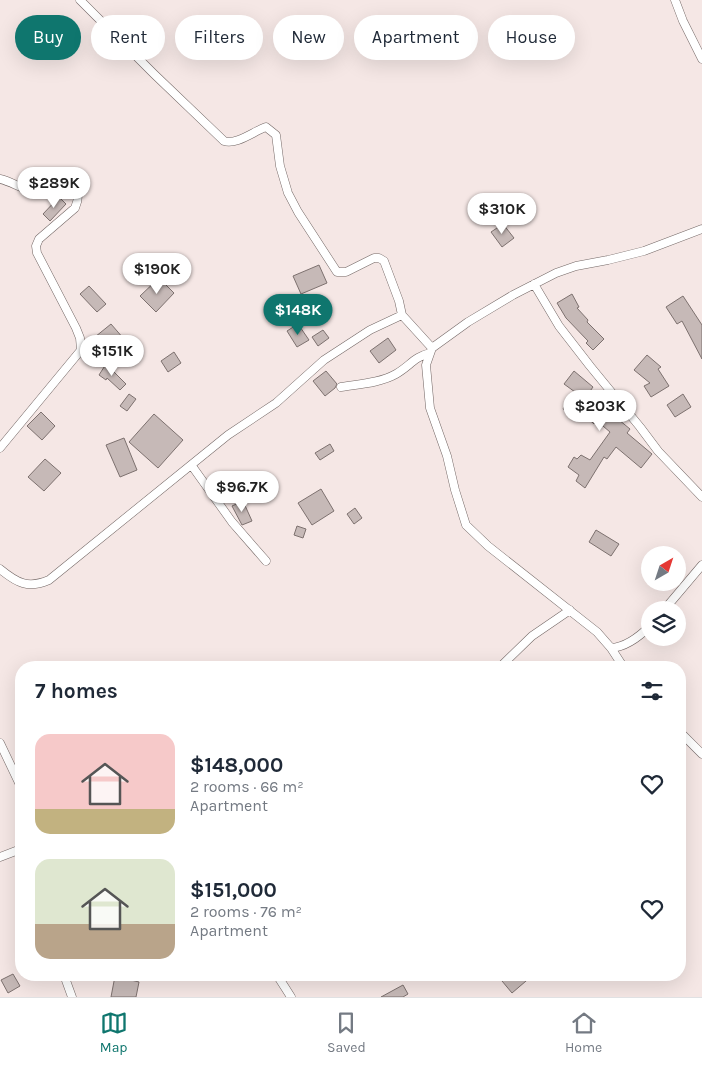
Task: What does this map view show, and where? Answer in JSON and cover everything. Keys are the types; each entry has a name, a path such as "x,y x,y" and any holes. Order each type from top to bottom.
{"street":[{"path":"80,0 224,141 229,142 266,127 273,131 276,135 280,166 288,193 333,267 337,272 346,272 374,258 384,260 399,301 402,315 431,351"},
{"path":"676,0 683,21 702,59"},
{"path":"0,179 27,190 33,190 41,189 65,175 70,175 74,178 77,186 78,201 76,208 39,239 36,246 48,276 80,338 80,350 0,448"},
{"path":"341,388 396,374 419,356 431,351 468,322 534,284 576,266 644,251 702,229"},
{"path":"534,284 559,326 577,350 640,426 658,451 702,497"},
{"path":"0,569 22,583 37,585 49,580 248,421 276,403 324,360 370,330 402,315"},
{"path":"431,351 426,365 430,408 447,456 454,490 466,525 488,546 597,632 619,661"},
{"path":"192,466 232,522 266,561"},
{"path":"672,601 702,565"},
{"path":"506,661 532,636 570,610"},
{"path":"611,648 618,648 628,643 641,633"},
{"path":"686,738 702,754"},
{"path":"0,743 15,774"},
{"path":"0,856 15,851"},
{"path":"66,981 72,997"},
{"path":"281,981 291,997"}],"building":[{"path":"59,197 66,204 50,221 43,214"},
{"path":"503,224 514,238 502,247 491,232"},
{"path":"319,265 327,283 301,294 293,276"},
{"path":"159,278 174,293 156,312 140,296"},
{"path":"89,286 106,304 97,312 80,294"},
{"path":"572,294 579,307 577,308 588,320 587,322 604,339 593,350 586,343 588,341 566,318 557,303"},
{"path":"683,296 702,325 702,359 682,321 677,324 666,307"},
{"path":"111,324 130,346 109,364 90,341"},
{"path":"298,324 309,340 297,347 287,331"},
{"path":"323,330 329,338 318,346 312,337"},
{"path":"388,338 396,350 379,363 370,351"},
{"path":"174,352 181,363 168,372 161,361"},
{"path":"647,355 661,367 658,369 669,386 651,397 644,386 650,383 634,370"},
{"path":"106,364 126,384 120,390 107,378 106,380 99,375"},
{"path":"326,371 337,384 325,396 313,381"},
{"path":"574,371 593,387 588,394 612,416 630,429 627,433 652,454 641,468 616,447 607,459 604,457 585,488 576,481 579,475 568,467 574,457 577,459 581,455 590,460 610,432 597,421 594,424 582,413 578,419 563,409 575,392 564,384"},
{"path":"129,394 136,399 127,411 120,406"},
{"path":"683,394 691,407 675,417 667,405"},
{"path":"41,412 55,426 42,440 27,426"},
{"path":"154,414 183,440 158,468 129,442"},
{"path":"124,438 137,470 120,477 106,445"},
{"path":"330,444 334,451 320,460 315,453"},
{"path":"45,459 61,473 44,491 28,477"},
{"path":"321,489 334,511 312,525 298,503"},
{"path":"243,501 252,521 242,525 232,506"},
{"path":"355,508 362,518 354,524 347,514"},
{"path":"297,526 306,529 303,538 294,535"},
{"path":"596,530 619,544 611,556 589,542"},
{"path":"13,974 15,981 20,986 8,993 1,980"},
{"path":"114,981 139,982 136,997 111,997"},
{"path":"502,981 526,981 512,993"},
{"path":"403,985 408,994 403,997 381,997"}]}
